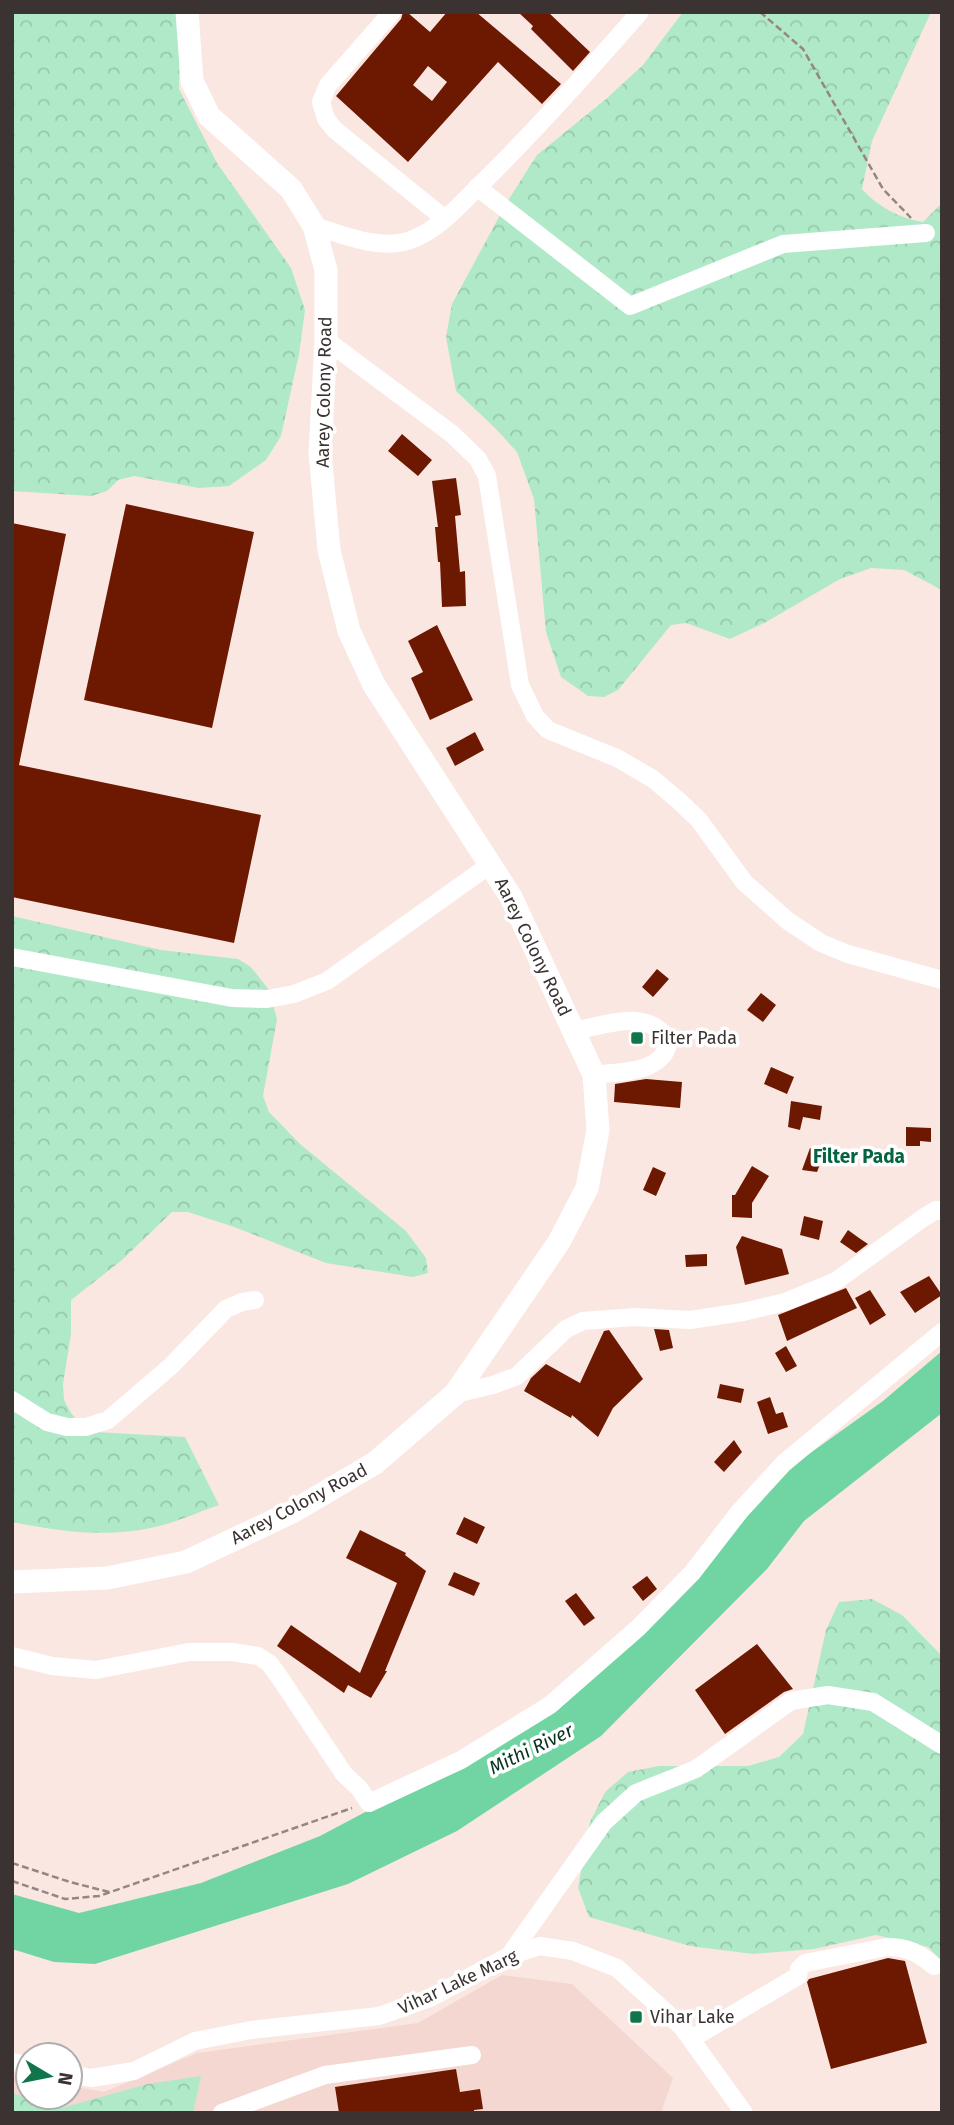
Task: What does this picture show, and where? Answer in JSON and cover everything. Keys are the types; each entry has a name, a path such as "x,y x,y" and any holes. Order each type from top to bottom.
{"main road":[{"name":"Aarey Colony Road","path":"12,1582 107,1578 187,1562 292,1512 375,1463 455,1394 559,1242 587,1188 598,1130 594,1075 511,897 374,685 349,631 329,550 320,453 326,340 326,270 314,226 291,189 209,116 192,80 187,12"}],"street":[{"path":"392,12 328,85 321,102 326,119 335,130 445,219"},
{"path":"314,226 388,245 409,241 430,230 445,219 530,135 640,12"},
{"path":"477,187 630,306 783,244 926,233"},
{"path":"326,340 452,434 478,459 487,476 520,685 535,716 548,730 617,758 653,779 699,820 744,882 788,921 821,943 848,954 942,979"},
{"path":"12,957 232,998 267,999 294,994 327,981 491,864"},
{"path":"573,1031 639,1020 662,1029 669,1041 667,1054 656,1064 594,1075"},
{"path":"455,1394 517,1376 566,1329 583,1321 635,1317 690,1320 785,1302 836,1281 936,1210 942,1210"},
{"path":"12,1400 47,1422 66,1427 86,1427 108,1420 171,1366 226,1309 255,1300"},
{"path":"12,1656 52,1666 96,1670 189,1652 232,1652 258,1656 274,1669 344,1774 359,1787 369,1803 461,1760 550,1705 638,1628 692,1573 740,1511 784,1463 942,1332"},
{"path":"509,1956 604,1822 636,1793 696,1769 791,1702 828,1695 873,1702 942,1745"},
{"name":"Vihar Lake Marg","path":"84,2077 91,2078 134,2071 195,2040 251,2030 379,2016 430,1998 509,1956 540,1946 573,1951 617,1968 682,2027 744,2113"},
{"path":"691,2039 798,1976 799,1969 805,1963 898,1947 918,1952 934,1966"},
{"path":"222,2113 325,2075 472,2055"}],"path":[{"path":"760,12 803,49 883,189 926,233"},
{"path":"12,1881 65,1899 99,1896 369,1803"},
{"path":"12,1863 109,1892"}],"shaded area":[{"path":"502,1975 572,1984 673,2078 661,2113 12,2113 12,2077 14,2111 84,2111 84,2088 104,2092 197,2053 418,2023"}],"green space":[{"path":"12,12 180,12 179,89 217,163 291,268 305,310 299,354 281,436 266,460 229,486 199,488 134,476 118,480 107,491 91,496 12,491"},
{"path":"683,12 931,12 872,141 862,189 890,211 923,222 942,203 942,590 904,570 871,568 840,579 766,622 730,639 686,623 671,625 618,690 604,697 588,696 561,677 546,632 534,499 517,452 456,391 446,337 452,304 507,202 537,155 643,65"},
{"path":"12,916 161,950 238,959 251,967 269,990 277,1019 263,1096 269,1112 300,1144 406,1231 426,1258 428,1273 413,1277 326,1263 234,1227 188,1212 172,1212 122,1260 71,1300 71,1334 63,1384 64,1400 71,1413 81,1425 95,1432 185,1437 219,1505 163,1525 106,1533 50,1529 12,1522"},
{"path":"872,1599 902,1615 942,1656 942,1961 928,1947 876,1935 814,1949 753,1954 690,1946 589,1917 578,1888 590,1822 605,1792 628,1772 659,1766 748,1766 779,1757 803,1734 826,1630 839,1602"},
{"path":"201,2076 193,2113 12,2113 12,2093 14,2111 84,2111 84,2102 148,2084"}],"water":[{"name":"Mithi River","path":"942,1351 942,1413 804,1521 767,1569 601,1736 457,1831 348,1884 95,1964 54,1962 12,1949 12,1894 79,1913 201,1883 320,1836 558,1710 703,1568 788,1469 883,1401"}],"building":[{"path":"403,12 407,12 430,32 447,12 476,12 561,84 542,104 498,62 408,162 336,96 401,19","holes":["428,66 447,82 432,101 413,85"]},
{"path":"518,12 548,12 590,52 573,71"},
{"path":"402,434 432,460 418,476 388,451"},
{"path":"456,478 461,515 455,516 460,572 465,571 466,606 442,607 435,527 438,527 432,481"},
{"path":"126,504 254,532 212,728 84,700"},
{"path":"12,523 66,534 19,765 261,815 234,943 12,897"},
{"path":"437,625 473,700 430,720 411,678 423,672 408,641"},
{"path":"475,732 484,750 455,766 446,748"},
{"path":"657,969 669,979 653,997 642,987"},
{"path":"761,993 776,1005 763,1022 747,1010"},
{"path":"771,1067 794,1077 787,1094 764,1084"},
{"path":"646,1079 682,1082 680,1108 614,1102 615,1084"},
{"path":"791,1101 822,1106 820,1120 803,1117 800,1130 788,1127"},
{"path":"906,1127 931,1128 931,1142 920,1141 920,1146 906,1146"},
{"path":"810,1148 824,1154 817,1172 802,1170"},
{"path":"752,1166 769,1176 752,1203 752,1218 732,1217 732,1195 735,1195"},
{"path":"653,1167 666,1173 656,1196 643,1190"},
{"path":"804,1216 823,1221 819,1240 800,1235"},
{"path":"848,1230 868,1244 856,1253 840,1242"},
{"path":"742,1236 782,1249 789,1274 745,1285 736,1247"},
{"path":"707,1254 707,1266 686,1267 685,1255"},
{"path":"929,1276 942,1295 915,1313 900,1292"},
{"path":"846,1288 857,1308 787,1341 778,1315"},
{"path":"870,1290 886,1315 870,1325 855,1298"},
{"path":"654,1329 669,1330 673,1348 660,1351"},
{"path":"609,1330 643,1379 613,1408 598,1437 572,1415 571,1418 524,1391 531,1378 546,1364 580,1383 604,1331"},
{"path":"786,1346 797,1366 786,1372 775,1353"},
{"path":"720,1384 744,1389 741,1403 717,1398"},
{"path":"770,1397 776,1414 783,1412 788,1427 768,1434 757,1402"},
{"path":"734,1440 742,1452 724,1472 714,1462"},
{"path":"464,1517 485,1527 477,1544 456,1534"},
{"path":"360,1530 406,1553 405,1555 426,1571 387,1671 371,1698 348,1685 344,1693 277,1646 291,1625 360,1673 397,1583 346,1558"},
{"path":"454,1572 480,1583 474,1596 448,1585"},
{"path":"647,1576 657,1589 643,1601 632,1587"},
{"path":"576,1593 595,1618 584,1626 565,1601"},
{"path":"757,1644 793,1689 784,1692 725,1734 695,1690"},
{"path":"888,1958 905,1961 927,2043 831,2069 807,1982 809,1979"},
{"path":"456,2069 460,2092 480,2089 483,2109 474,2110 474,2113 339,2113 335,2087"}],"place":[{"name":"Filter Pada","path":"637,1038"},
{"name":"Vihar Lake","path":"636,2017"}],"district":[{"name":"Filter Pada","path":"859,1156"}]}
